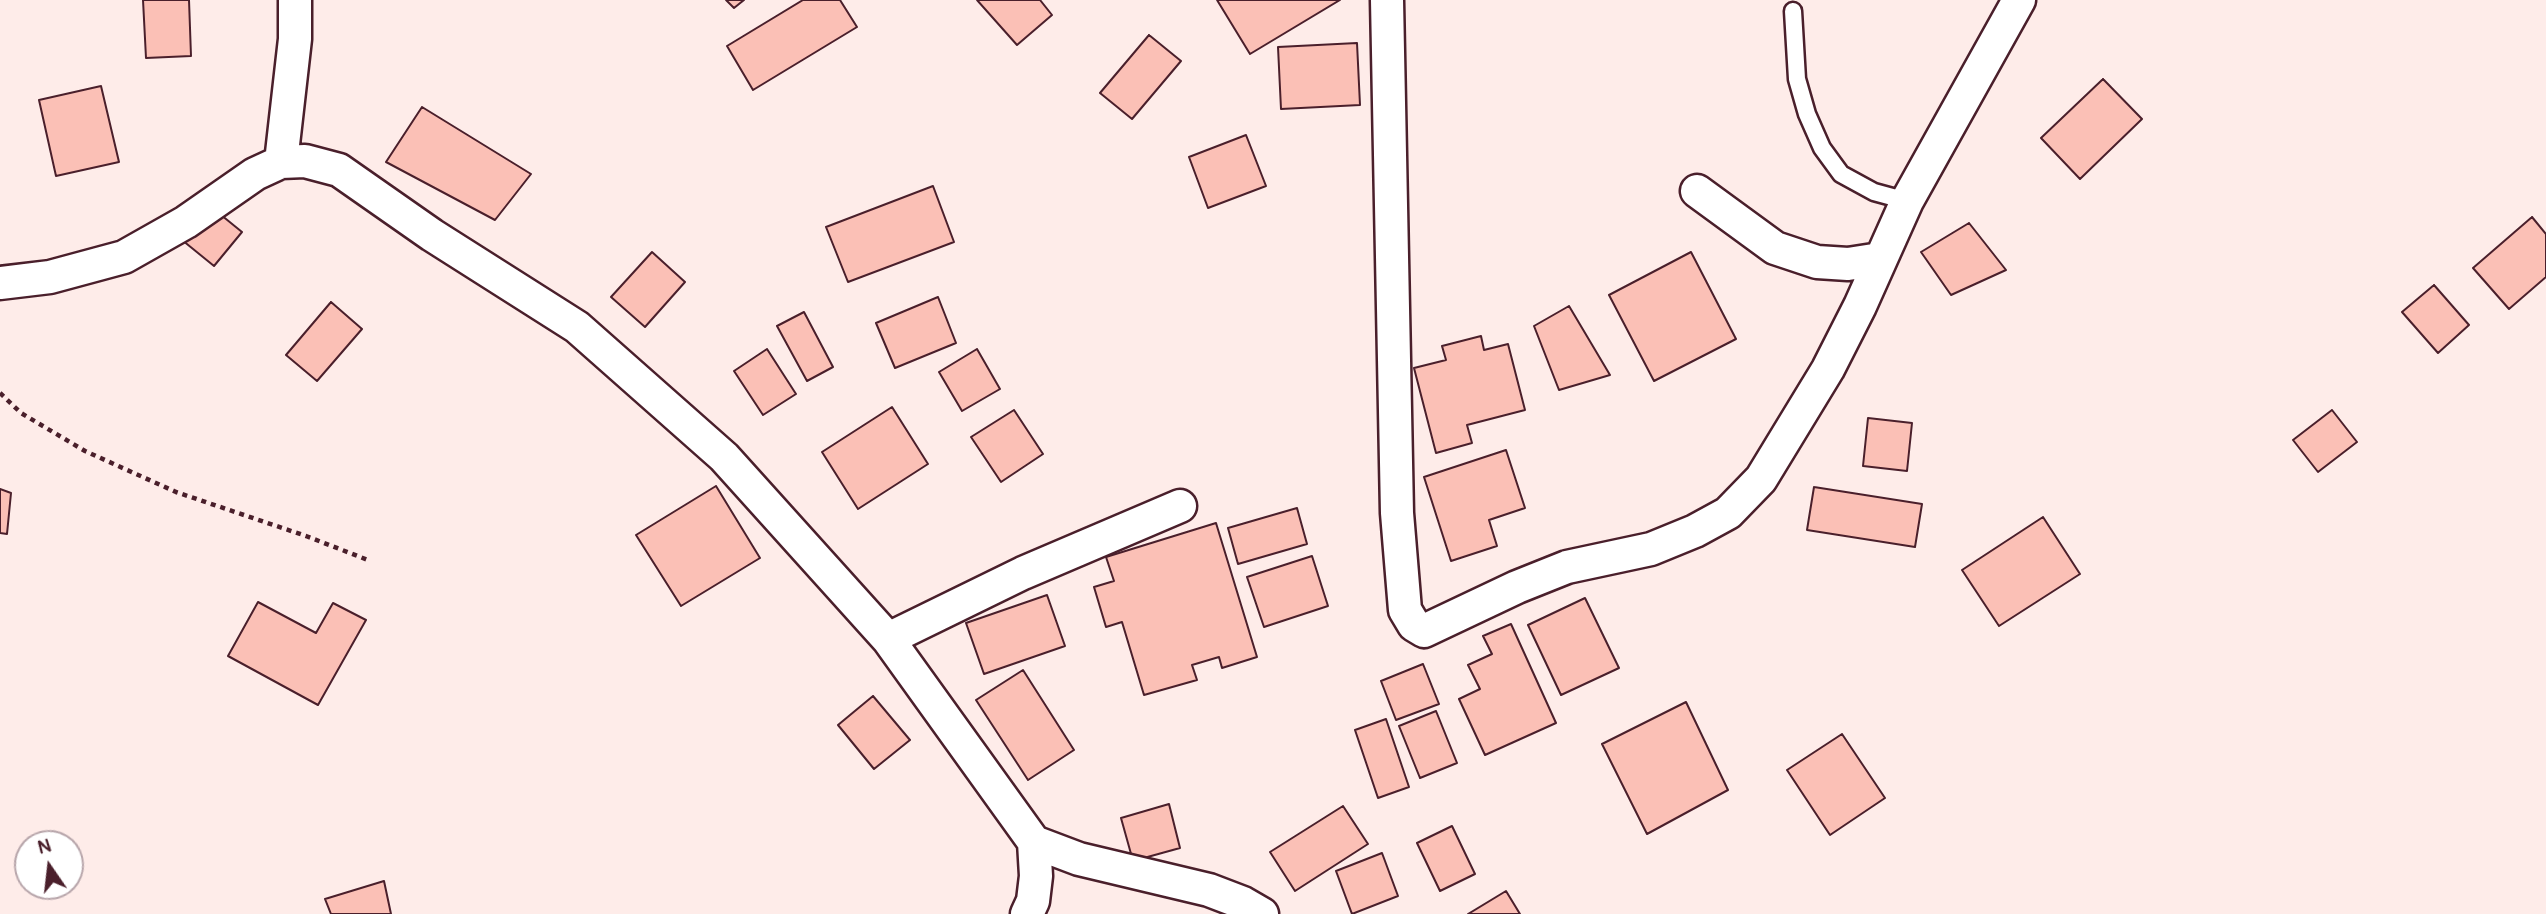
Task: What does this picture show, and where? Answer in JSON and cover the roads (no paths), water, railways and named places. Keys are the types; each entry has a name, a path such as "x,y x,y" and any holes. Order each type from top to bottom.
{"street":[{"path":"281,162 295,39 295,0"},
{"path":"1387,0 1397,513 1405,610 1414,625 1424,631 1517,587 1567,567 1651,549 1695,531 1728,513 1761,479 1828,369 1907,201 2019,0"},
{"path":"0,283 50,276 124,257 186,222 255,174 281,162 305,161 339,170 432,235 576,327 724,457 888,639 1034,842 1036,876 1033,901 1027,914"},
{"path":"1697,191 1775,248 1817,262 1848,264 1880,259"},
{"path":"888,639 1023,573 1180,506"},
{"path":"1034,842 1079,859 1209,890 1243,903 1262,914"}],"lane":[{"path":"1793,11 1797,79 1807,114 1822,148 1841,174 1874,192 1907,201"}]}
